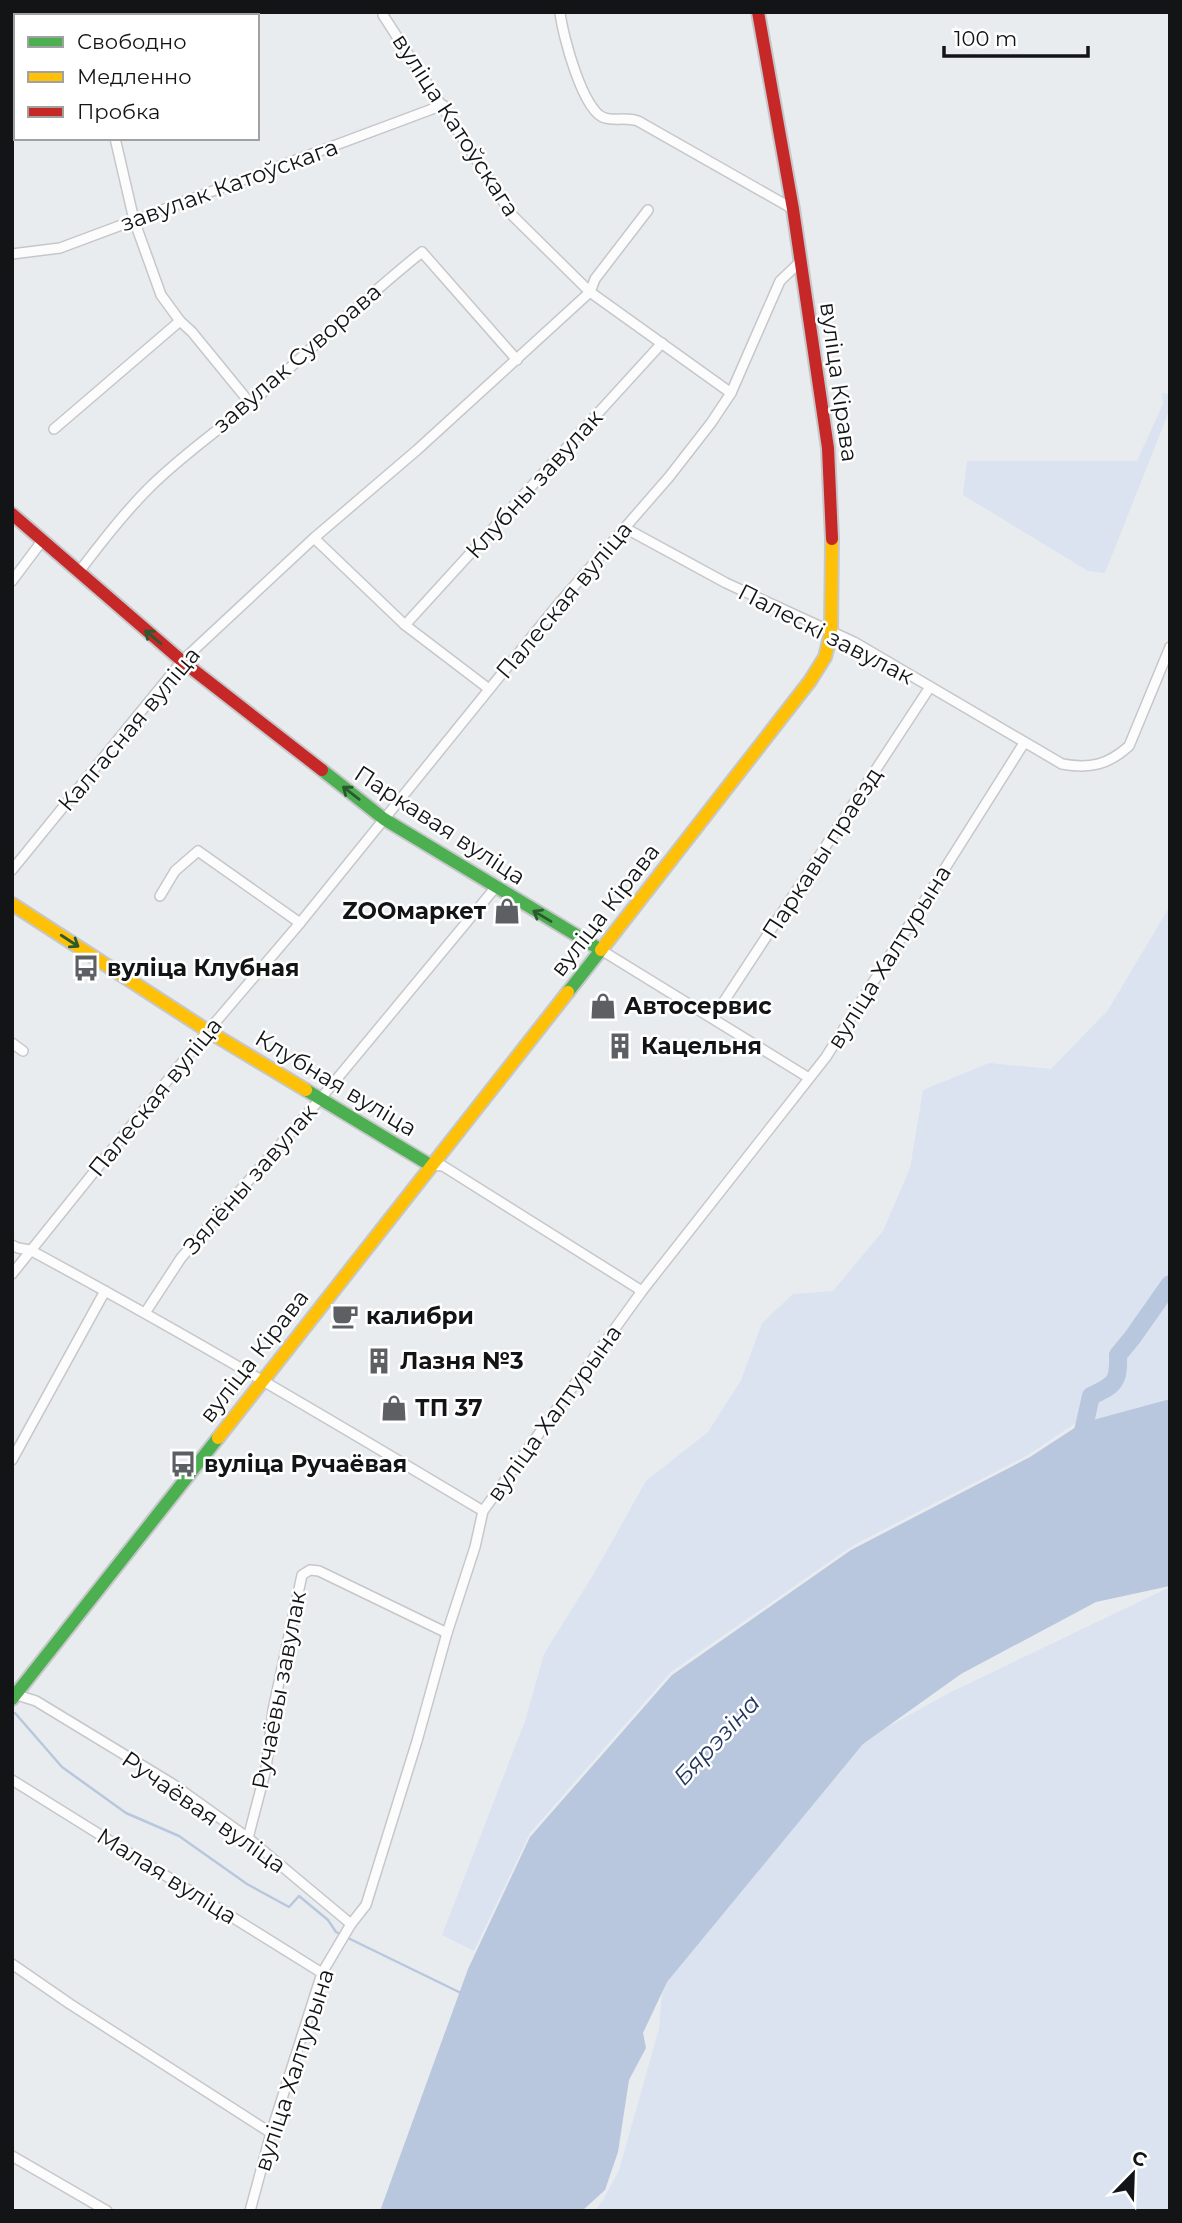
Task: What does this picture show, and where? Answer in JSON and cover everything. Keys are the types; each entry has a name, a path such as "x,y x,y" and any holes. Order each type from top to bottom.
{"main road":[{"name":"вуліца Кірава","path":"13,1696 601,950 810,681 825,657 831,633 832,530 829,458 793,209 758,12"},
{"name":"Паркавая вуліца","path":"12,514 182,661 384,819 601,950"},
{"name":"Клубная вуліца","path":"12,904 208,1031 430,1165"}],"street":[{"path":"560,12 577,75 590,103 600,116 638,121 793,209"},
{"name":"вуліца Катоўскага","path":"383,15 512,215 590,292 731,393"},
{"name":"завулак Катоўскага","path":"12,254 60,248 443,105"},
{"path":"115,140 134,220 161,295 250,402"},
{"path":"590,292 595,279 648,210"},
{"name":"завулак Суворава","path":"78,573 150,486 422,252 517,360"},
{"name":"Палеская вуліца","path":"12,1274 489,689 712,423 731,393 780,281 801,261"},
{"name":"Калгасная вуліца","path":"12,870 182,661 314,538 517,360 590,292"},
{"path":"54,429 180,321"},
{"name":"Клубны завулак","path":"405,625 662,343"},
{"name":"Палескі завулак","path":"625,528 726,583 853,642 1062,764 1081,768 1102,765 1129,746 1170,647"},
{"path":"314,538 405,625 489,689"},
{"path":"12,581 42,541"},
{"name":"Паркавы праезд","path":"713,1018 930,687"},
{"name":"вуліца Халтурына","path":"250,2211 271,2133 322,1973 349,1927 366,1905 475,1547 483,1511 642,1291 826,1057 1024,743"},
{"path":"160,896 176,871 198,851 300,923"},
{"name":"Зялёны завулак","path":"145,1313 181,1258 321,1098 495,888"},
{"name":"Паркавая вуліца","path":"601,950 809,1078"},
{"path":"12,1043 23,1051"},
{"name":"Клубная вуліца","path":"430,1165 443,1166 642,1291"},
{"path":"12,1245 30,1250 145,1313 483,1511"},
{"path":"12,1460 105,1291"},
{"name":"Ручаёвы завулак","path":"248,1838 266,1769 273,1710 302,1575 310,1570 319,1571 447,1633"},
{"name":"Ручаёвая вуліца","path":"13,1696 36,1701 171,1783 248,1838 349,1927"},
{"name":"Малая вуліца","path":"12,1780 322,1973"},
{"path":"12,1964 271,2133"},
{"path":"12,2156 107,2211"}],"shaded area":[{"path":"1162,393 1170,394 1170,409 1105,573 1088,571 963,495 967,461 1137,461 1163,404"},
{"path":"1170,906 1170,1399 1104,1419 1080,1420 1028,1455 852,1546 671,1672 530,1833 474,1951 442,1935 525,1721 544,1654 646,1481 708,1432 741,1380 762,1323 793,1294 833,1291 883,1231 910,1168 923,1090 989,1063 1051,1069 1108,1010"},
{"path":"1170,1587 1170,2211 595,2211 619,2170 659,2029 663,1982 860,1742 951,1692"}],"water":[{"name":"Бярэзіна","path":"1170,1399 1170,1586 1096,1602 961,1674 863,1744 667,1982 643,2033 646,2048 629,2080 618,2152 605,2190 582,2211 380,2211 468,1969 530,1837 672,1675 851,1550 1030,1457 1082,1423"}],"waterway":[{"path":"1080,1444 1091,1396 1114,1382 1118,1371 1118,1355 1170,1284"},
{"path":"15,1713 62,1767 126,1813 179,1836 247,1884 289,1907 299,1896 342,1935"},
{"path":"348,1938 461,1993"}],"traffic: fast":[{"path":"322,770 384,819 601,950 568,992"},
{"path":"306,1090 430,1165"},
{"path":"12,1699 218,1438"}],"traffic: slow":[{"path":"601,950 810,681 825,657 831,633 832,539"},
{"path":"12,904 208,1031 306,1090"},
{"path":"218,1438 568,992"}],"traffic: jam":[{"path":"758,12 793,209 828,448 832,539"},
{"path":"12,514 182,661 322,770"}],"place":[{"name":"ZOOмаркет","path":"507,911"},
{"name":"вуліца Клубная","path":"86,968"},
{"name":"Автосервис","path":"603,1006"},
{"name":"Кацельня","path":"620,1046"},
{"name":"калибри","path":"345,1316"},
{"name":"Лазня №3","path":"379,1361"},
{"name":"ТП 37","path":"394,1408"},
{"name":"вуліца Ручаёвая","path":"183,1464"}]}
